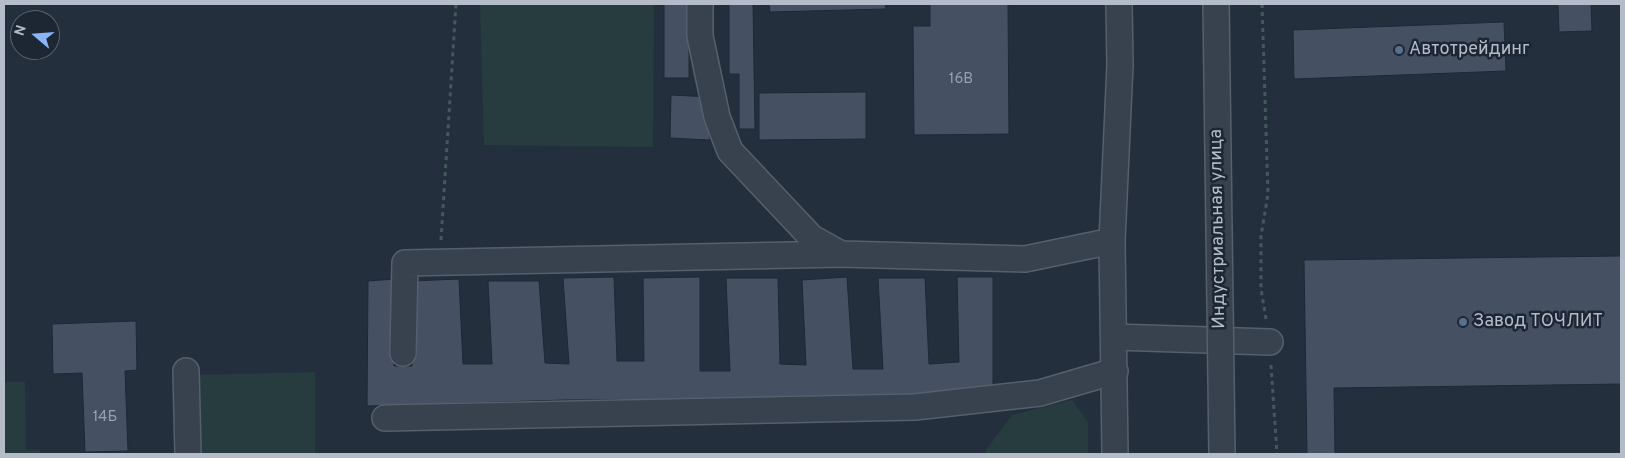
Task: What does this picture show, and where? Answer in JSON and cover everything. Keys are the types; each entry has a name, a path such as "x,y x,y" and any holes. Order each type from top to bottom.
{"street":[{"path":"700,4 700,36 717,118 730,151 812,238 841,254"},
{"path":"1115,454 1112,241 1120,65 1119,4"},
{"name":"Индустриальная улица","path":"1216,4 1222,454"},
{"path":"403,353 405,263 841,254 1025,259 1112,241"},
{"path":"1114,337 1270,342"},
{"path":"186,371 188,454"},
{"path":"385,418 916,407 1040,393 1115,371"}],"path":[{"path":"439,263 456,4"},
{"path":"1262,4 1268,194 1261,236 1261,289 1270,342 1276,454"}],"green space":[{"path":"480,4 654,4 653,147 484,145"},
{"path":"315,372 315,454 197,454 196,375"},
{"path":"4,382 25,382 26,450 40,450 40,454 4,454"},
{"path":"1072,400 1088,422 1088,454 986,454 986,450 1012,415"}],"building":[{"path":"664,4 689,4 689,78 664,78"},
{"path":"729,4 753,4 755,129 739,129 739,74 729,74"},
{"path":"769,4 885,4 886,9 770,12"},
{"path":"930,4 1008,4 1009,134 914,135 913,26 930,26"},
{"path":"1558,4 1591,4 1592,31 1559,32"},
{"name":"Автотрейдинг","path":"1504,22 1506,71 1294,79 1293,30"},
{"path":"866,92 866,139 759,140 759,93"},
{"path":"671,95 710,97 710,140 670,138"},
{"name":"Завод ТОЧЛИТ","path":"1621,256 1621,384 1334,388 1335,454 1307,454 1304,260"},
{"path":"614,277 617,361 644,361 643,278 700,277 700,371 730,371 726,278 778,278 780,364 806,365 802,280 847,277 853,369 883,369 878,278 925,278 929,364 959,362 957,277 993,277 993,393 806,399 565,400 367,406 368,281 396,279 394,366 412,366 412,281 459,279 463,364 492,364 488,281 539,281 545,363 569,364 563,278"},
{"path":"136,321 137,370 125,371 128,451 85,452 82,373 53,374 52,324"}],"place":[{"name":"Автотрейдинг","path":"1399,50"},
{"name":"Завод ТОЧЛИТ","path":"1463,322"}]}
